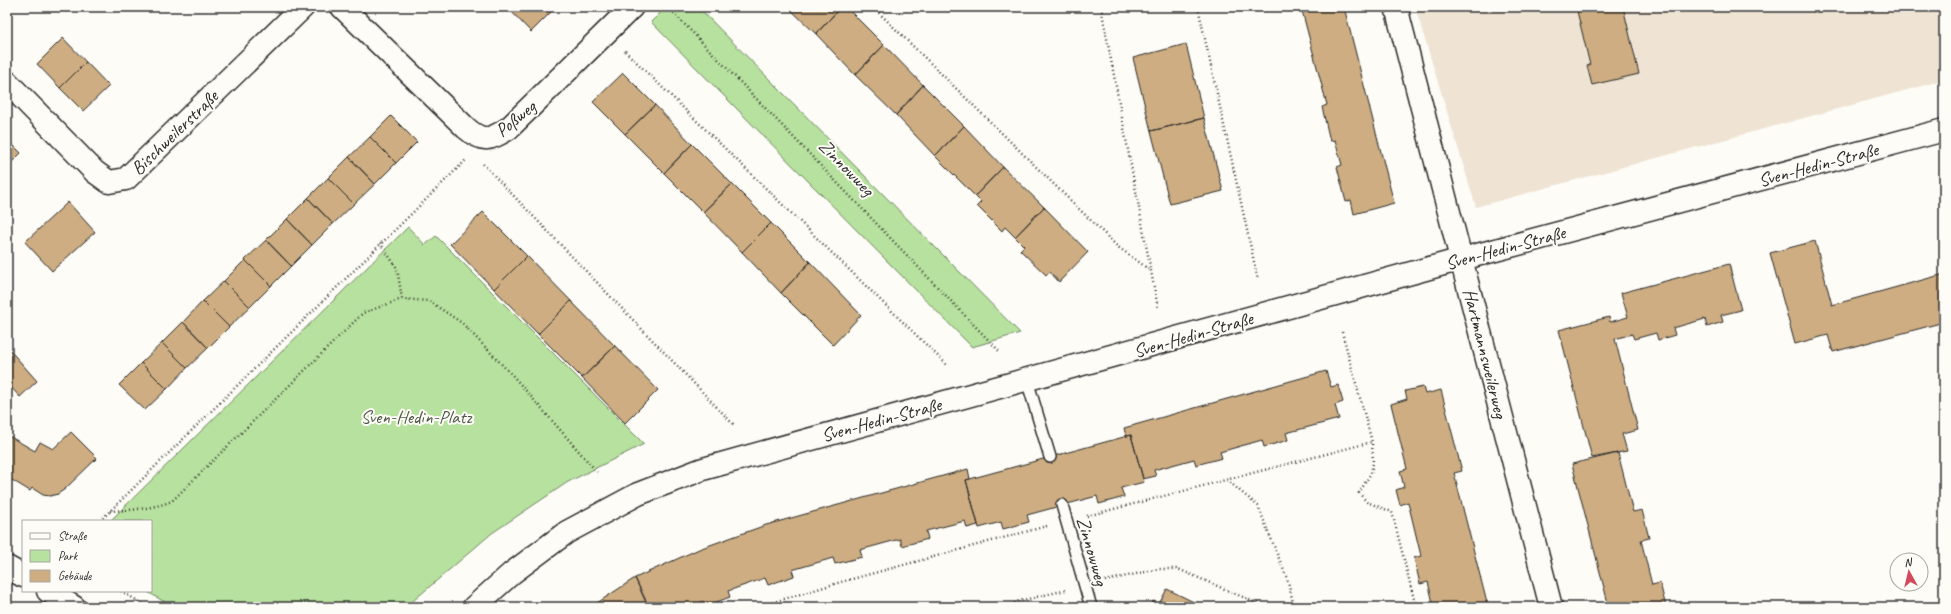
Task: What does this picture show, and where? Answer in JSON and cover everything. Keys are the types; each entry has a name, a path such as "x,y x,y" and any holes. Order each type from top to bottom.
{"street":[{"name":"Bischweilerstraße","path":"7,82 95,172 109,182 126,179 302,7"},
{"name":"Poßweg","path":"342,7 466,128 476,137 486,139 498,136 509,128 632,7"},
{"name":"Hartmannsweilerweg","path":"1396,7 1551,607"},
{"name":"Sven-Hedin-Straße","path":"474,607 512,573 567,532 638,494 703,469 772,448 1026,380 1462,259 1944,130"},
{"path":"7,567 22,575"},
{"path":"50,592 74,607"}],"lane":[{"path":"1026,380 1050,457"},
{"name":"Zinnowweg","path":"1062,505 1090,607"}],"path":[{"name":"Zinnowweg","path":"668,7 1000,352"},
{"path":"873,7 1118,247 1150,270"},
{"path":"1100,7 1158,308"},
{"path":"1198,7 1258,280"},
{"path":"620,46 948,366"},
{"path":"101,520 380,243 469,157"},
{"path":"481,162 735,426"},
{"path":"380,243 397,268 402,298"},
{"path":"110,511 145,509 172,501 363,313 402,298 429,301 462,323 513,376 597,472"},
{"path":"1342,332 1372,442 1374,463 1371,472 1359,493 1367,502 1392,512 1416,607"},
{"path":"1227,480 1258,506 1288,581 1294,607"},
{"path":"1012,607 1015,602 1158,569 1178,569 1266,607"},
{"path":"123,592 148,607"}],"shaded area":[{"path":"1415,7 1944,7 1944,80 1476,207"}],"green space":[{"path":"666,7 698,7 1020,333 972,347 651,22"},
{"name":"Sven-Hedin-Platz","path":"408,227 425,245 436,236 644,444 568,482 492,533 406,607 173,607 148,592 152,592 152,520 111,520"}],"building":[{"path":"507,7 556,7 531,32"},
{"path":"788,7 841,7 816,34"},
{"path":"841,7 846,7 884,45 855,75 816,34"},
{"path":"1301,7 1344,7 1394,203 1354,214 1351,200 1346,202 1337,167 1342,165 1335,140 1330,141 1322,107 1327,105"},
{"path":"1576,7 1623,7 1639,74 1592,85 1587,66 1590,65"},
{"path":"63,38 86,62 60,88 37,64"},
{"path":"1186,44 1204,118 1151,131 1133,58"},
{"path":"884,45 923,85 896,115 855,75"},
{"path":"86,62 109,86 83,111 60,88"},
{"path":"623,73 655,105 625,134 593,102"},
{"path":"923,85 964,126 935,156 896,115"},
{"path":"655,105 692,144 664,173 625,134"},
{"path":"391,116 417,142 396,163 370,137"},
{"path":"1204,118 1223,191 1170,204 1151,131"},
{"path":"964,126 1003,167 975,196 935,156"},
{"path":"370,137 396,163 375,184 349,157"},
{"path":"7,139 21,153 7,167"},
{"path":"692,144 732,184 703,212 664,173"},
{"path":"349,157 375,184 354,204 328,178"},
{"path":"1003,167 1044,207 1015,237 1005,227 1002,231 977,206 981,202 975,196"},
{"path":"328,178 354,204 333,224 308,198"},
{"path":"732,184 771,223 742,252 703,212"},
{"path":"308,198 333,224 312,245 287,219"},
{"path":"68,202 95,232 52,271 25,242"},
{"path":"1044,207 1088,252 1059,282 1050,272 1046,275 1020,250 1024,246 1015,237"},
{"path":"483,212 527,256 494,289 450,244"},
{"path":"287,219 312,245 291,266 266,240"},
{"path":"771,223 810,262 781,293 742,252"},
{"path":"266,240 291,266 271,286 245,260"},
{"path":"1815,241 1832,305 1944,274 1944,322 1833,352 1828,335 1795,344 1770,253"},
{"path":"527,256 571,301 538,334 494,289"},
{"path":"245,260 271,286 250,307 224,281"},
{"path":"810,262 861,315 833,345 781,293"},
{"path":"1729,264 1741,310 1721,315 1723,322 1707,327 1705,319 1673,328 1675,335 1658,340 1656,333 1634,339 1632,334 1615,339 1638,430 1622,434 1627,451 1592,458 1559,330 1609,317 1610,322 1628,317 1621,293"},
{"path":"224,281 250,307 229,327 203,301"},
{"path":"203,301 229,327 208,348 183,322"},
{"path":"571,301 615,346 582,378 538,334"},
{"path":"183,322 208,348 187,368 162,343"},
{"path":"162,343 187,368 167,389 141,363"},
{"path":"615,346 658,390 625,423 582,378"},
{"path":"7,347 37,381 20,397 7,383"},
{"path":"141,363 167,389 145,410 119,385"},
{"path":"1326,371 1331,387 1338,385 1343,402 1335,405 1339,419 1286,433 1288,440 1264,447 1262,440 1220,452 1222,458 1196,465 1194,459 1154,470 1156,476 1143,479 1131,435 1126,436 1124,428"},
{"path":"1423,387 1425,394 1441,390 1462,471 1454,473 1488,607 1434,607 1428,582 1420,584 1414,558 1421,556 1408,502 1400,505 1396,490 1404,487 1400,471 1407,469 1391,404 1407,399 1405,391"},
{"path":"71,432 97,458 58,494 50,496 43,495 32,488 30,491 7,477 7,435 35,451 40,442 53,449"},
{"path":"1131,435 1144,482 1121,488 1124,497 1099,504 1097,496 1027,515 1029,522 1003,529 1001,522 979,528 966,480"},
{"path":"1618,453 1633,512 1642,510 1649,538 1641,540 1652,585 1660,583 1666,607 1609,607 1572,464"},
{"path":"968,469 970,479 966,480 978,525 967,528 965,521 926,531 928,539 902,546 900,539 860,550 862,557 835,564 833,558 792,570 794,576 768,585 765,578 728,591 730,597 706,606 703,601 690,607 649,607 635,578 699,549 766,525"},
{"path":"635,578 648,607 591,607"},
{"path":"1167,589 1204,607 1150,607 1153,601 1159,604"}]}
